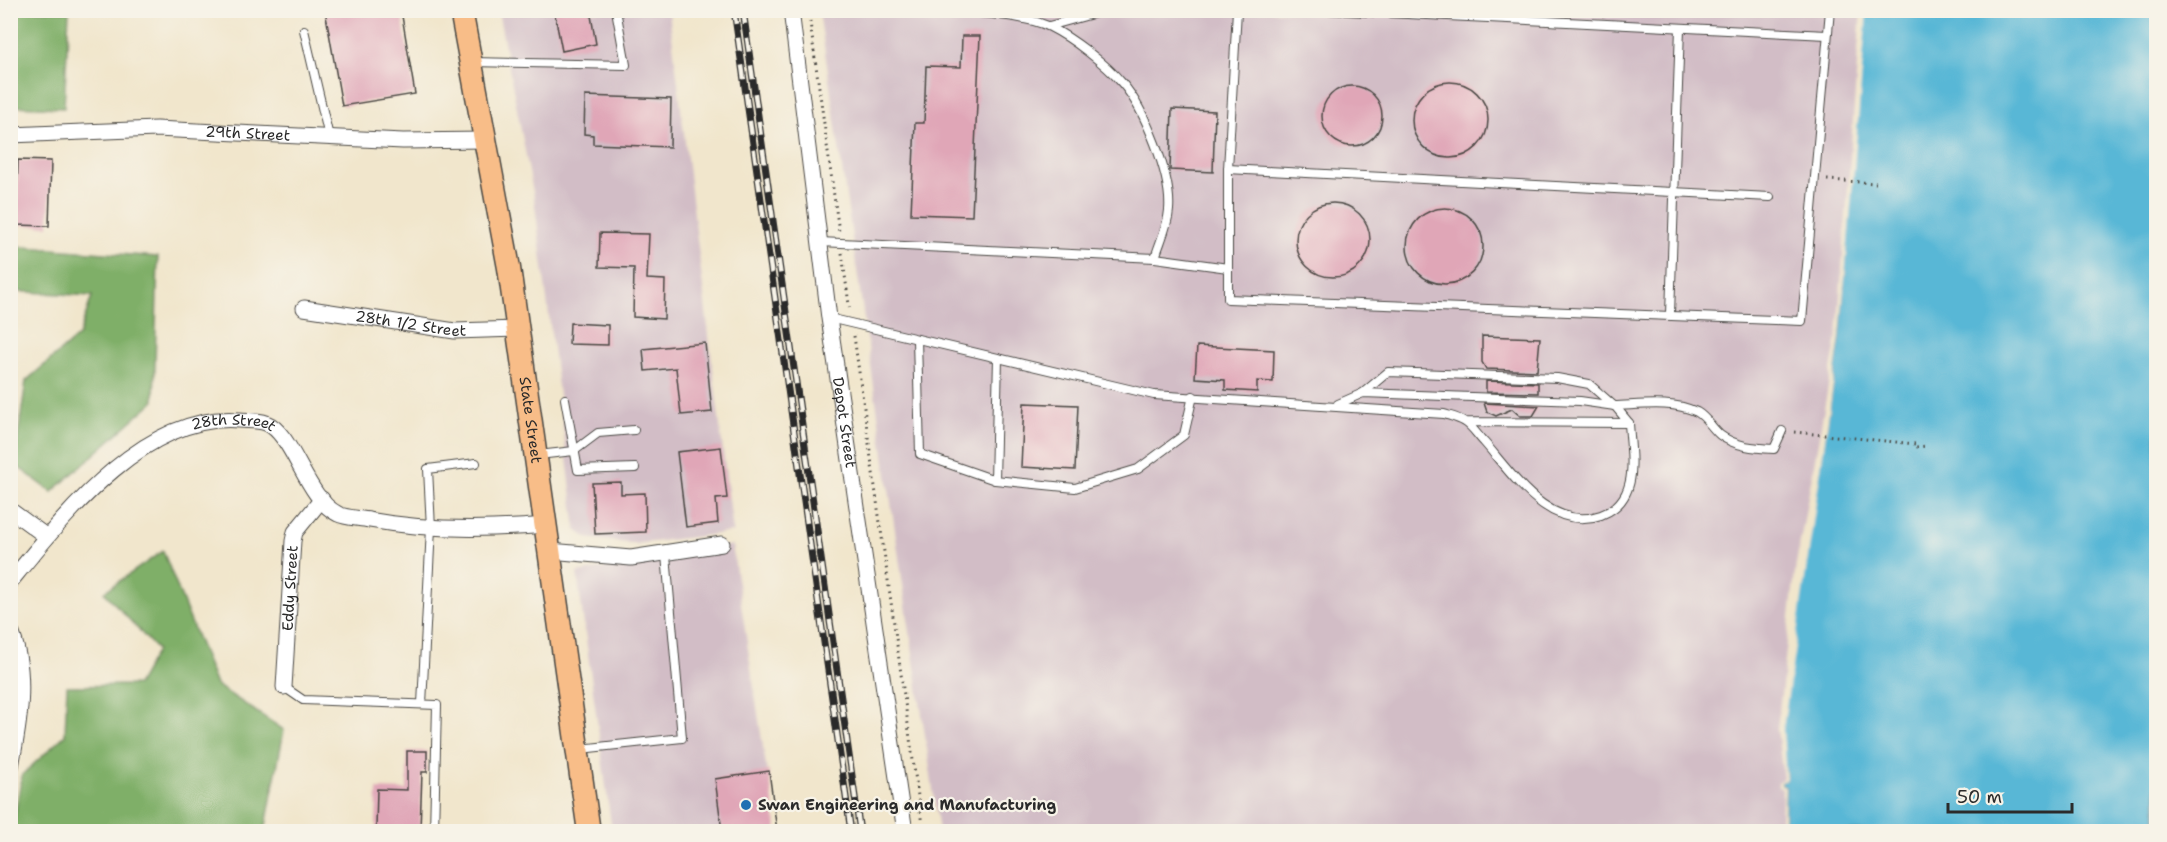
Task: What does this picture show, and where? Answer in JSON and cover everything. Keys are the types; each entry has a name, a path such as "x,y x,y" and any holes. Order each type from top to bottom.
{"main road":[{"name":"State Street","path":"461,10 518,329 589,831"}],"street":[{"name":"Depot Street","path":"791,10 829,318 905,831"},
{"name":"29th Street","path":"10,135 156,129 403,141 485,140"},
{"name":"28th 1/2 Street","path":"304,308 455,331 518,329"},
{"name":"28th Street","path":"10,582 46,537 136,450 187,426 219,419 267,423 289,444 305,479 337,514 431,528 498,529 546,525"},
{"name":"Eddy Street","path":"284,687 293,541 296,532 322,499"},
{"path":"10,510 46,537"},
{"path":"550,551 631,558 666,555 722,544"},
{"path":"10,629 15,640 21,687 18,734 10,771"}],"lane":[{"path":"471,62 626,65 616,10"},
{"path":"937,10 989,13 1048,26 1079,46 1123,83 1152,133 1167,183 1169,211 1155,258"},
{"path":"1048,26 1107,10"},
{"path":"1237,10 1228,169 1228,299 1670,314 1802,321 1830,10"},
{"path":"1327,10 1827,35"},
{"path":"1670,314 1680,28"},
{"path":"304,30 329,137"},
{"path":"1228,169 1770,196"},
{"path":"820,242 1155,258 1228,268"},
{"path":"829,318 1154,395 1443,414 1466,422 1629,423"},
{"path":"916,339 920,454 995,480 1075,488 1138,469 1184,435 1193,396"},
{"path":"995,480 998,358"},
{"path":"1335,406 1363,393 1388,372 1557,378 1589,384 1629,423 1632,478 1626,498 1610,512 1594,517 1576,518 1554,512 1542,505 1466,422"},
{"path":"1363,393 1580,401 1614,406 1677,405 1700,413 1720,435 1734,443 1755,448 1774,448 1782,431"},
{"path":"565,399 578,470 635,468"},
{"path":"536,455 574,451 598,433 634,430"},
{"path":"422,704 431,528 428,469 476,463"},
{"path":"578,749 682,738 666,555"},
{"path":"284,687 303,700 437,705 434,831"}],"path":[{"path":"808,10 924,831"},
{"path":"1813,180 1876,183"},
{"path":"1782,431 1916,444 1916,447 1927,446"}],"shaded area":[{"path":"498,11 669,11 733,532 636,544 587,538 576,530 534,197"},
{"path":"819,11 1864,11 1840,338 1785,787 1784,831 939,831"},
{"path":"732,545 776,831 612,831 577,573"}],"green space":[{"path":"11,10 69,11 64,108 11,106"},
{"path":"11,246 158,257 154,401 52,492 14,464 26,381 79,335 92,296 11,291"},
{"path":"163,551 216,685 284,730 265,831 12,831 22,775 65,735 67,686 137,685 157,650 104,592"}],"water":[{"path":"1864,11 2156,11 2156,831 1784,831 1785,787 1781,785 1781,782 1786,780 1780,730 1840,338"}],"pier":[{"path":"1861,10 1867,11 1840,338 1783,729 1786,780 1781,782 1781,785 1785,787 1784,831 1781,832 1782,789 1778,787 1778,782 1783,778 1777,729 1796,564 1837,337"}],"building":[{"path":"325,10 401,10 415,94 342,106"},
{"path":"554,10 590,10 596,44 562,51"},
{"path":"962,36 980,36 972,216 911,214 915,123 924,123 926,66 961,67"},
{"path":"1450,82 1464,85 1477,93 1485,106 1488,120 1485,134 1477,147 1464,155 1450,158 1436,155 1423,147 1415,134 1412,120 1415,106 1423,93 1436,85"},
{"path":"1352,86 1373,95 1382,116 1373,137 1352,146 1331,137 1322,116 1331,95"},
{"path":"585,96 671,99 670,147 593,144 593,135 584,134"},
{"path":"1172,109 1215,111 1213,172 1170,170"},
{"path":"18,160 51,161 49,226 16,225"},
{"path":"1326,203 1340,203 1354,209 1364,219 1370,233 1370,247 1364,261 1354,271 1340,277 1326,277 1312,271 1302,261 1296,247 1296,233 1302,219 1312,209"},
{"path":"1445,208 1459,211 1472,219 1480,232 1483,246 1480,260 1472,273 1459,281 1445,284 1431,281 1418,273 1410,260 1407,246 1410,232 1418,219 1431,211"},
{"path":"600,233 649,234 647,279 665,280 664,319 633,317 634,268 599,267"},
{"path":"570,323 608,325 608,345 569,344"},
{"path":"1482,336 1540,338 1537,371 1486,369 1482,362"},
{"path":"705,343 712,412 681,415 676,368 645,371 643,349"},
{"path":"1197,346 1274,350 1273,382 1257,381 1257,392 1225,390 1225,380 1195,378"},
{"path":"1486,381 1538,383 1538,393 1486,392"},
{"path":"1024,403 1078,405 1075,470 1021,467"},
{"path":"1484,403 1539,406 1533,416 1520,416 1512,409 1496,416 1487,412"},
{"path":"721,447 727,498 716,499 718,523 686,527 677,452"},
{"path":"621,482 621,494 645,493 646,532 595,534 592,483"},
{"path":"407,751 427,751 427,772 422,772 420,830 376,829 377,789 407,790"},
{"name":"Swan Engineering and Manufacturing","path":"769,771 777,831 722,831 715,779"}],"railway":[{"path":"734,10 851,832"},
{"path":"743,10 860,832"}],"place":[{"name":"Swan Engineering and Manufacturing","path":"746,805"}]}
